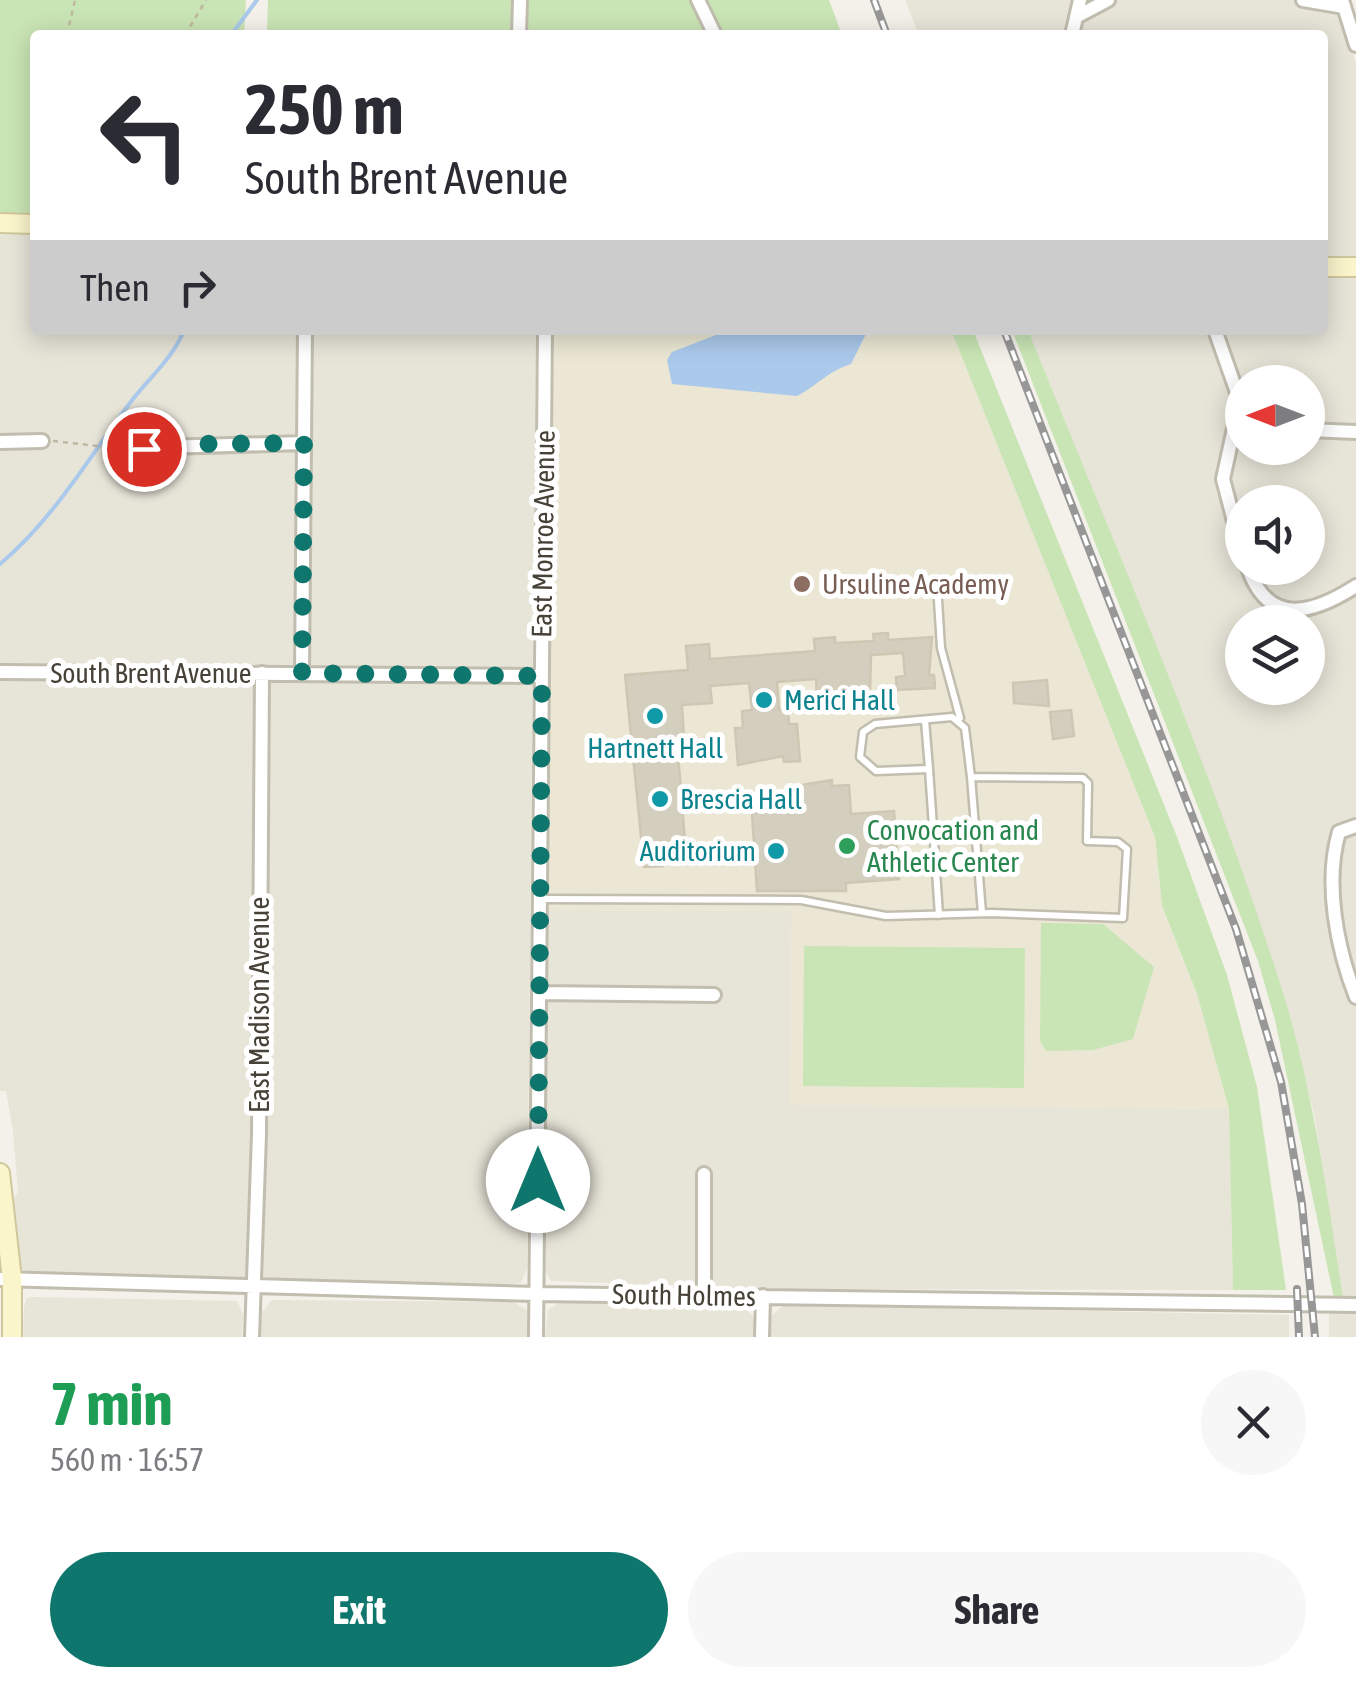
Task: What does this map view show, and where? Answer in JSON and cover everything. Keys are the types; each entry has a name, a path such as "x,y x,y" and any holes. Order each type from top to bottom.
{"street":[{"path":"519,30 520,0"},
{"path":"698,0 713,30"},
{"path":"1073,30 1080,0"},
{"path":"1076,17 1108,0"},
{"path":"1303,0 1342,3 1356,44"},
{"path":"0,223 30,224"},
{"path":"1328,267 1356,268"},
{"path":"302,673 305,335"},
{"name":"East Monroe Avenue","path":"536,1337 545,335"},
{"path":"1216,335 1229,365"},
{"path":"1325,431 1356,432"},
{"path":"0,442 42,441"},
{"path":"129,448 304,443"},
{"path":"1225,459 1225,486"},
{"path":"1259,585 1268,600 1301,611 1332,601 1356,586"},
{"name":"South Brent Avenue","path":"0,672 542,676"},
{"name":"East Madison Avenue","path":"252,1337 256,1287 262,673"},
{"path":"1356,826 1339,832 1334,893 1342,960 1356,997"},
{"path":"539,993 714,995"},
{"path":"0,1173 12,1337"},
{"path":"704,1174 704,1296"},
{"name":"South Holmes","path":"6,1279 537,1294 1356,1305"},
{"path":"762,1337 763,1296"}],"lane":[{"path":"938,600 941,648 971,777 982,914"},
{"path":"925,720 939,915"},
{"path":"928,770 876,771 860,756 863,732 876,724 960,720"},
{"path":"542,899 800,900 858,914 1124,918 1127,849 1118,842 1087,841 1090,788 1083,778 971,777"}],"path":[{"path":"68,30 75,0"},
{"path":"188,30 206,0"},
{"path":"42,441 110,448"}],"shaded area":[{"path":"905,0 1335,0 1356,63 1356,256 1328,256 1328,30 917,30"},
{"path":"0,231 30,232 30,335 536,335 527,1268 521,1283 504,1286 29,1275 18,1265 11,1201 18,1193 13,1131 6,1091 0,1091"},
{"path":"1328,277 1356,278 1356,1298 1343,1298 1314,1113 1282,988 1207,776 1030,335 1328,335"},
{"name":"Ursuline Academy","path":"554,335 953,335 1155,837 1162,907 1197,994 1229,1109 790,1105 791,911 548,910"},
{"path":"548,910 791,911 790,1105 1229,1109 1233,1290 789,1289 551,1281 544,1268"},
{"path":"27,1298 237,1301 243,1315 242,1337 23,1337 24,1307"},
{"path":"272,1300 513,1302 527,1310 530,1337 258,1337 262,1312"},
{"path":"561,1301 745,1306 754,1319 755,1337 545,1337 548,1310"},
{"path":"783,1306 1289,1315 1289,1337 770,1337 771,1316"},
{"path":"1329,1311 1356,1311 1356,1337 1329,1337"}],"green space":[{"path":"0,0 246,0 244,30 30,30 30,220 0,219"},
{"path":"268,0 829,0 840,30 267,30"},
{"path":"953,335 975,335 1177,837 1227,975 1257,1087 1286,1290 1233,1290 1229,1109 1197,994 1162,906 1155,837"},
{"path":"1014,335 1030,335 1160,656 1253,903 1302,1063 1343,1298 1334,1298 1275,1020 1258,961"},
{"path":"1041,923 1103,924 1154,967 1133,1039 1093,1050 1046,1051 1040,1041"},
{"path":"804,946 1025,948 1024,1088 803,1086"}],"water":[{"path":"716,335 866,335 851,364 797,396 672,384 667,360 672,352"}],"building":[{"path":"888,633 888,640 932,637 929,675 934,675 935,688 897,690 896,677 905,676 903,653 871,655 870,691 817,697 816,679 777,682 779,710 788,709 789,724 797,724 800,761 784,762 783,756 738,765 735,728 743,728 742,711 752,710 749,683 710,686 712,703 682,705 684,740 677,741 686,855 662,856 663,866 644,867 625,675 688,670 686,646 709,644 710,659 815,651 814,639 835,637 835,643 874,641 873,634"},
{"path":"1047,680 1049,706 1014,703 1013,683"},
{"path":"1071,710 1074,736 1053,739 1050,712"},
{"name":"Convocation and Athletic Center","path":"832,780 832,786 849,785 851,814 894,811 899,879 846,883 846,891 757,891 752,813 791,810 789,787"}],"waterway":[{"path":"235,30 257,0"},
{"path":"0,564 55,506 182,335"}],"railway":[{"path":"874,0 885,30"},
{"path":"1006,335 1236,929 1281,1082 1302,1204 1315,1337"},
{"path":"1297,1289 1299,1337"}],"place":[{"name":"Ursuline Academy","path":"802,584"},
{"name":"Merici Hall","path":"764,700"},
{"name":"Hartnett Hall","path":"655,716"},
{"name":"Brescia Hall","path":"660,799"},
{"name":"Convocation and Athletic Center","path":"847,846"},
{"name":"Auditorium","path":"776,851"}],"route":[{"path":"144,449 193,444 304,443 302,673 542,676 538,1181"}]}
